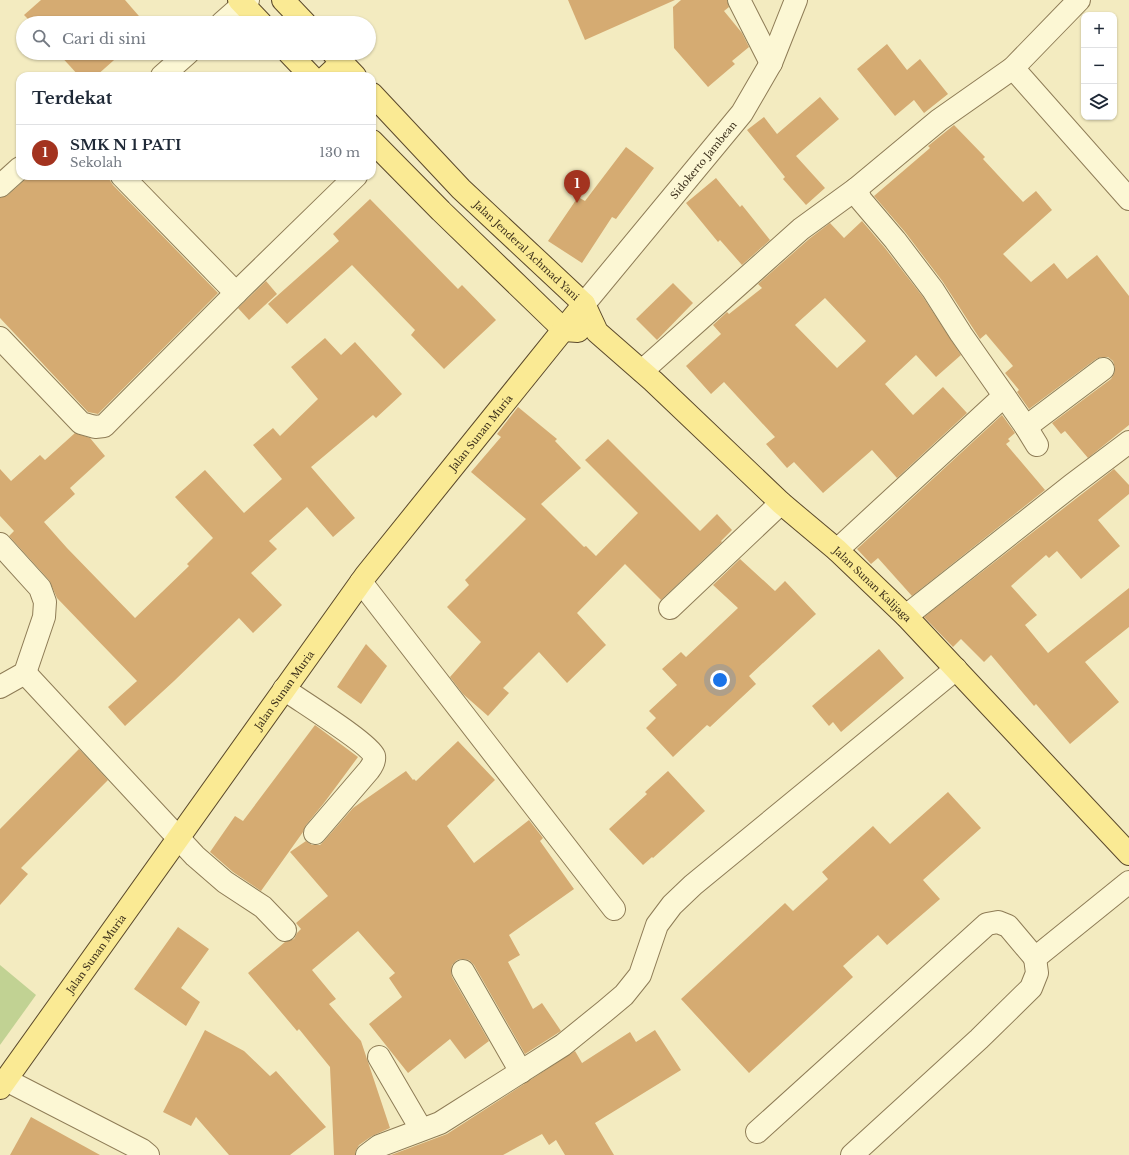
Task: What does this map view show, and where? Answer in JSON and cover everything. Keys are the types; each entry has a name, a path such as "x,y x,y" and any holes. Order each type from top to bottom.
{"main road":[{"path":"283,0 298,16"},
{"path":"243,1 255,16"},
{"path":"296,60 307,72"},
{"name":"Jalan Jenderal Achmad Yani","path":"376,98 461,189 584,304 598,332"},
{"path":"401,126 376,150 564,330 598,332"},
{"path":"441,211 461,189"},
{"name":"Jalan Sunan Muria","path":"3,1084 361,582 503,403 584,304"},
{"name":"Jalan Sunan Kalijaga","path":"598,332 642,371 781,503 837,550 906,616 1129,854"}],"street":[{"path":"739,0 771,63"},
{"name":"Sidokerto Jambean","path":"584,304 742,113 771,63 796,0"},
{"path":"642,371 801,229 856,189 939,120 1013,68 1079,0"},
{"path":"229,16 243,1"},
{"path":"167,72 180,60"},
{"path":"1013,68 1129,199"},
{"path":"0,186 16,172"},
{"path":"126,180 236,294"},
{"path":"0,338 81,423 95,427 104,426 352,180"},
{"path":"856,189 861,200 895,240 933,290 1031,436 1103,369"},
{"path":"837,550 1004,396"},
{"path":"906,616 1129,442"},
{"path":"670,608 781,503"},
{"path":"0,544 40,588 45,602 44,617 25,672 0,687"},
{"path":"361,582 614,909"},
{"path":"367,1155 379,1146 440,1123 563,1045 624,995 640,975 657,925 672,905 692,885 956,670"},
{"path":"25,672 196,856 225,882 263,907 285,930"},
{"path":"284,690 356,738 374,756 374,763 369,770 315,833"},
{"path":"1035,958 1129,882"},
{"path":"757,1132 987,924 998,922 1008,926 1035,958 1037,973 1031,988 979,1039 852,1155"},
{"path":"463,971 521,1072"},
{"path":"379,1057 421,1130"},
{"path":"3,1084 142,1150 148,1155"}],"green space":[{"path":"0,965 36,995 0,1045"}],"building":[{"path":"41,0 125,0 139,16 25,16 24,15"},
{"path":"568,0 675,0 585,40"},
{"path":"681,0 727,0 729,7 724,11 742,33 749,47 732,61 735,64 708,87 674,48 673,7"},
{"path":"887,44 907,70 920,59 948,94 924,113 914,100 895,116 857,69"},
{"path":"64,60 114,60 101,72 75,72"},
{"path":"820,97 839,119 796,156 825,188 806,205 783,179 785,177 747,130 764,117 777,134"},
{"path":"954,125 985,157 983,159 1023,202 1036,191 1052,210 1003,254 1031,282 1054,263 1067,279 1097,255 1129,296 1129,425 1088,458 1065,431 1061,434 1052,423 1111,379 1115,368 1113,361 1108,357 1096,359 1029,409 1017,392 1019,390 1005,373 1013,366 986,334 980,339 943,282 905,232 874,196 930,148 928,146"},
{"path":"626,147 654,168 616,219 612,217 582,263 548,241 578,197 585,201"},
{"path":"716,178 740,207 742,205 770,240 742,265 720,240 718,242 686,203"},
{"path":"25,180 110,180 218,293 98,414 88,412 0,318 0,198 8,195"},
{"path":"370,199 458,289 462,285 496,320 444,369 411,335 415,330 352,265 287,324 268,304 339,241 333,234"},
{"path":"862,221 923,297 961,355 936,377 916,355 885,384 913,415 943,387 967,413 897,478 872,450 823,493 794,462 787,468 766,444 775,437 724,382 711,394 686,366 721,334 713,325 727,312 729,314 762,288 758,284 809,239 830,223 844,238","holes":["825,298 866,341 837,368 795,325"]},
{"path":"266,281 277,294 249,320 238,308"},
{"path":"673,283 693,303 657,340 636,319"},
{"path":"325,338 341,355 355,342 402,394 376,418 373,415 311,467 355,518 333,537 307,507 269,541 277,549 251,573 282,605 253,633 239,618 125,726 108,707 137,681 57,598 49,580 9,536 14,531 0,516 0,469 11,481 40,455 45,460 75,433 90,438 105,456 70,488 75,494 44,522 135,618 189,566 187,564 213,538 175,497 205,470 244,513 282,479 253,445 273,428 280,436 318,399 291,367"},
{"path":"518,407 557,439 555,441 581,468 541,504 584,547 586,546 596,556 638,513 585,460 608,439 700,531 717,514 732,530 721,541 722,542 661,600 625,564 577,613 606,645 567,683 539,652 503,688 509,693 488,716 463,694 450,677 481,642 447,607 469,585 465,580 526,519 471,472 501,437 497,434"},
{"path":"1002,415 1015,433 1008,439 1010,441 1006,444 1045,490 912,596 878,558 871,564 857,549"},
{"path":"1114,469 1129,485 1129,494 1098,520 1120,546 1081,579 1057,551 1049,558 1046,555 1011,586 1037,615 1025,625 1048,653 1129,588 1129,627 1085,662 1119,702 1070,744 1036,704 1034,706 991,655 984,662 961,639 953,647 924,617"},
{"path":"740,559 775,591 785,581 816,614 749,676 756,684 710,727 707,725 673,757 646,728 656,718 649,711 677,685 662,669 681,652 686,657 738,608 713,585"},
{"path":"366,644 387,666 361,704 337,687"},
{"path":"879,649 904,678 841,732 833,722 829,726 812,706"},
{"path":"315,725 358,757 306,825 303,832 261,891 233,872 210,852 235,816 243,821"},
{"path":"458,741 495,780 447,826 474,863 529,820 543,838 540,841 574,889 509,935 520,955 508,962 533,1009 542,1003 561,1031 525,1054 474,965 469,960 457,960 452,965 452,977 489,1041 465,1059 450,1039 408,1073 369,1024 402,997 389,978 395,973 358,931 312,970 336,999 329,1004 361,1041 390,1128 372,1136 359,1145 355,1155 334,1155 330,1067 299,1029 297,1031 248,973 285,942 294,939 301,929 296,923 328,896 290,852 306,841 312,845 320,845 353,808 406,771 413,780 414,779 416,781"},
{"path":"79,749 108,780 21,868 28,874 0,905 0,829"},
{"path":"668,771 705,811 653,858 652,857 643,865 609,829 647,794 645,792"},
{"path":"948,792 981,828 923,880 940,899 887,945 878,935 843,966 853,977 749,1073 681,999 785,903 793,911 828,879 822,872 873,826 890,844"},
{"path":"178,927 209,949 181,988 200,1002 186,1026 134,989"},
{"path":"205,1030 244,1051 270,1076 276,1071 326,1127 290,1155 229,1155 196,1117 191,1126 163,1112"},
{"path":"655,1030 681,1070 595,1123 614,1155 565,1155 556,1140 549,1145 542,1134 503,1155 391,1155 447,1134 575,1051 582,1063 630,1032 636,1042"},
{"path":"31,1117 100,1155 10,1155"}],"place":[{"name":"SMK N 1 PATI","path":"577,203"}]}
